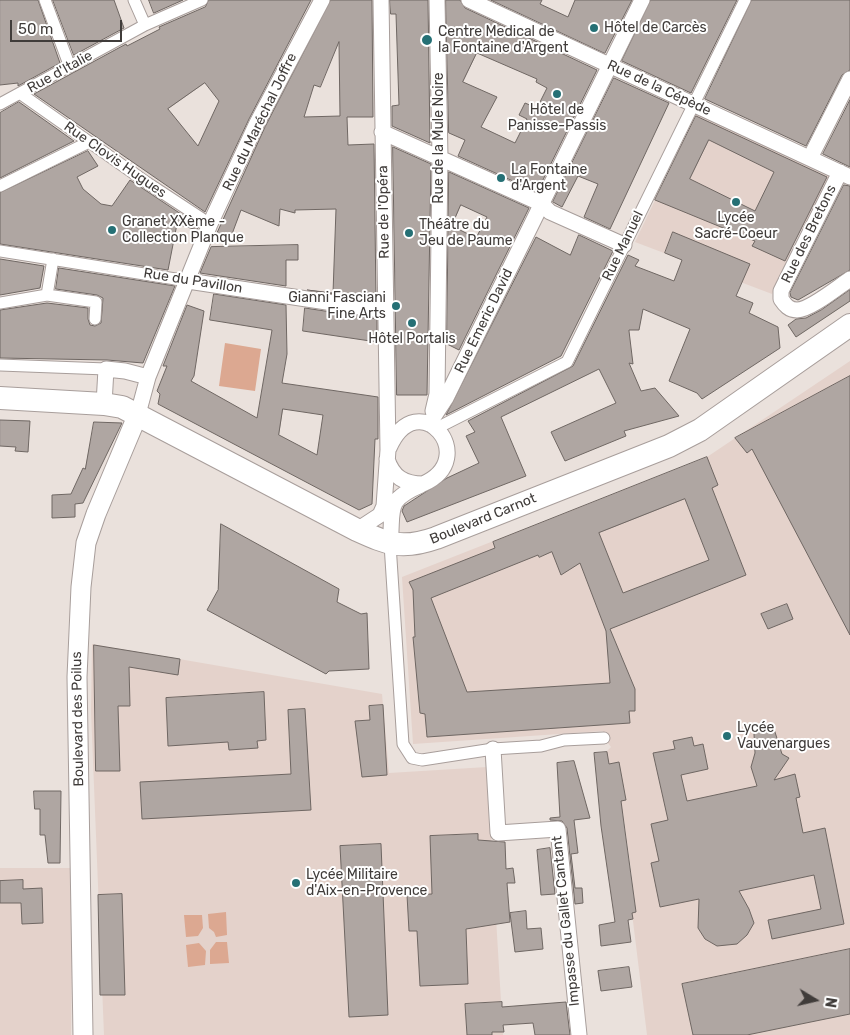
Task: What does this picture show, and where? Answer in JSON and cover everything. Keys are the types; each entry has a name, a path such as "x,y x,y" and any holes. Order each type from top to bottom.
{"main road":[{"name":"Boulevard Carnot","path":"0,398 104,404 122,407 357,530 390,544 423,543 669,446 700,430 850,325"}],"street":[{"path":"45,0 70,67"},
{"path":"134,0 145,25"},
{"name":"Rue d'Italie","path":"0,104 145,25 202,0"},
{"name":"Rue du Maréchal Joffre","path":"138,414 148,377 210,224 257,123 322,0"},
{"name":"Rue de l'Opéra","path":"357,530 373,521 382,511 388,455 380,0"},
{"name":"Rue de la Mule Noire","path":"433,426 437,394 440,156 438,0"},
{"name":"Rue de la Cépède","path":"469,0 845,174"},
{"name":"Rue Emeric David","path":"433,426 642,0"},
{"name":"Rue Manuel","path":"433,426 567,362 745,0"},
{"path":"810,158 850,78"},
{"name":"Rue Clovis Hugues","path":"21,94 210,224"},
{"path":"382,132 440,156 542,204 550,212 624,245"},
{"path":"0,186 89,142"},
{"name":"Rue des Bretons","path":"845,174 781,291 781,299 788,307 796,310 805,308 850,279"},
{"name":"Rue du Pavillon","path":"0,251 386,311"},
{"path":"47,295 53,259"},
{"path":"0,302 47,295 96,302 95,320"},
{"path":"0,365 106,369 125,371 148,377"},
{"path":"104,404 106,369"},
{"name":"Boulevard des Poilus","path":"83,1035 77,677 80,594 86,543 105,489 138,414"},
{"path":"423,484 405,482 391,468 388,455 394,436 402,428 412,424 433,426 445,439 446,457 437,474 423,484 406,491 394,501 392,509 390,544 403,744 406,752 412,758 422,760 493,749 604,738"},
{"name":"Impasse du Gallet Cantant","path":"493,749 498,834 558,829 578,1035"}],"shaded area":[{"name":"Lycée Sacré-Coeur","path":"698,110 782,151 783,155 830,177 796,240 772,294 635,242"},
{"path":"225,343 261,349 255,391 219,386"},
{"name":"Lycée Vauvenargues","path":"850,361 850,1035 647,1035 632,913 636,912 623,814 618,814 606,752 611,747 604,738 603,731 413,744 402,577 707,457"},
{"name":"Lycée Militaire d'Aix-en-Provence","path":"92,644 382,694 389,773 487,767 503,1035 104,1035 91,711"},
{"path":"0,868 73,868 71,1035 0,1035"},
{"path":"226,912 227,935 216,937 209,928 208,914"},
{"path":"184,915 202,915 203,928 198,936 186,937"},
{"path":"216,942 227,942 229,963 210,964 210,950"},
{"path":"199,943 206,951 205,965 188,967 186,945"}],"building":[{"path":"0,0 38,0 60,63 18,86 18,83 0,85"},
{"path":"53,0 114,0 124,28 74,55"},
{"path":"149,0 183,0 154,13"},
{"path":"209,0 311,0 249,119 205,212 34,94 126,44 127,46 160,29 159,27 205,7","holes":["205,83 219,101 198,146 168,109"]},
{"path":"331,0 372,0 373,117 347,117 348,145 374,144 376,300 307,290 333,293 336,209 295,210 295,213 280,209 279,226 241,210 232,234 216,235 265,127","holes":["339,42 340,116 304,117 314,85 320,87"]},
{"path":"390,0 428,0 430,143 392,126 392,106 399,105 396,14 391,14"},
{"path":"446,0 460,0 465,8 597,70 537,192 458,156 465,140 449,133","holes":["477,53 537,79 536,82 547,88 537,108 525,103 519,115 527,119 515,143 481,127 497,97 463,82"]},
{"name":"Hôtel de Carcès","path":"491,0 542,0 540,4 568,17 575,0 632,0 605,53"},
{"path":"651,0 737,0 691,93 622,61"},
{"path":"752,0 850,0 850,70 842,75 806,146 705,99"},
{"path":"614,78 669,103 610,229 584,217 598,184 578,176 562,207 553,202"},
{"path":"850,100 850,167 823,154"},
{"path":"19,102 74,141 0,178 0,113"},
{"path":"696,116 827,177 785,261 752,246 755,241 655,200","holes":["709,140 774,172 755,211 690,179"]},
{"path":"393,147 431,164 427,395 397,395"},
{"path":"88,151 98,166 77,177 83,189 101,204 112,206 130,180 199,226 197,230 177,224 168,270 0,244 0,193"},
{"path":"449,172 529,208 459,350 447,344","holes":["461,205 487,217 476,238 452,226"]},
{"path":"844,185 850,186 850,270 798,300 791,297 790,293"},
{"path":"673,232 750,264 736,296 753,303 749,313 778,327 780,348 702,399 697,393 669,381 690,329 643,309 639,330 629,330 633,364 629,363 641,391 655,388 679,416 624,431 626,436 565,461 551,432 616,403 599,369 501,417 526,476 407,522 402,511 404,506 447,478 479,463 466,436 475,432 468,421 573,366 628,255 639,260 635,266 674,281 682,260 665,253"},
{"path":"579,235 613,251 561,356 446,415 536,237 570,255"},
{"path":"298,245 298,260 286,260 286,286 200,273 211,247"},
{"path":"0,259 44,266 40,288 0,295"},
{"path":"59,268 175,286 143,363 107,360 0,358 0,310 47,303 88,308 90,325 95,326 101,323 103,298 97,295 56,289"},
{"path":"850,290 850,301 796,337 788,325 796,319 806,318 821,310"},
{"path":"214,294 286,305 287,354 282,383 378,397 378,439 375,439 372,504 359,510 158,404 160,394 157,391 167,366 163,366 187,305 204,311 194,376 191,381 257,418 272,330 210,320","holes":["283,409 323,415 317,455 279,435"]},
{"path":"305,308 377,319 377,342 303,331"},
{"path":"850,376 850,635 752,449 747,453 735,438"},
{"path":"0,420 30,421 28,452 15,451 16,447 0,446"},
{"path":"94,422 122,423 83,503 75,504 75,517 52,518 52,495 71,494 83,468 85,469"},
{"path":"707,457 718,485 712,488 746,575 610,629 635,689 635,711 629,711 630,723 427,737 425,714 420,713 413,637 415,637 413,590 409,582 495,548 493,542","holes":["685,499 709,560 623,593 599,533","552,552 561,575 580,563 606,631 610,683 467,692 431,598 538,555 539,557"]},
{"path":"221,524 339,589 337,602 361,614 367,613 369,669 329,671 326,674 207,610 218,590"},
{"path":"787,604 793,619 768,629 761,614"},
{"path":"94,645 180,659 178,675 129,667 130,706 118,706 120,771 96,771"},
{"path":"264,692 266,740 257,741 258,748 229,750 228,742 168,746 166,698"},
{"path":"383,705 387,775 362,777 355,721 370,720 369,706"},
{"path":"305,709 311,810 142,819 140,782 291,774 288,710"},
{"path":"774,729 782,754 789,758 774,780 795,774 800,797 796,798 803,833 825,828 844,924 772,939 768,920 821,909 814,875 739,891 754,923 747,935 737,944 717,946 705,939 698,928 699,899 660,907 651,863 659,861 651,824 668,820 653,753 675,749 673,741 692,737 694,746 703,744 708,769 681,775 687,801 757,786 751,767 755,753 754,734"},
{"path":"607,752 609,764 619,762 626,800 621,801 636,912 632,913 633,919 628,920 631,942 601,946 599,925 615,922 601,826 594,753"},
{"path":"574,761 590,818 574,820 578,853 571,854 575,888 582,888 583,903 575,904 567,828 562,821 550,820 550,818 560,817 557,763"},
{"path":"34,791 61,791 60,863 48,863 45,835 40,835 40,809 35,809"},
{"path":"478,834 478,840 505,842 506,869 513,868 515,883 507,883 510,922 466,929 468,984 420,986 417,931 409,931 407,895 432,894 430,836"},
{"path":"381,844 388,1015 349,1017 340,846"},
{"path":"550,848 555,894 541,895 537,850"},
{"path":"23,880 23,889 42,888 43,923 22,924 21,903 0,903 0,881"},
{"path":"122,894 125,995 100,995 98,895"},
{"path":"526,911 527,929 541,928 543,949 515,952 510,913"},
{"path":"850,949 850,1014 747,1035 693,1035 682,984"},
{"path":"629,967 632,987 601,991 598,971"},
{"path":"502,1002 502,1007 566,1002 570,1035 535,1035 533,1023 503,1025 504,1032 492,1032 492,1035 467,1035 465,1004"}],"place":[{"name":"Hôtel de Carcès","path":"594,28"},
{"name":"Centre Medical de la Fontaine d'Argent","path":"427,40"},
{"name":"Hôtel de Panisse-Passis","path":"557,94"},
{"name":"La Fontaine d'Argent","path":"501,178"},
{"name":"Lycée Sacré-Coeur","path":"736,202"},
{"name":"Granet XXème - Collection Planque","path":"112,230"},
{"name":"Théâtre du Jeu de Paume","path":"409,233"},
{"name":"Gianni Fasciani Fine Arts","path":"396,306"},
{"name":"Hôtel Portalis","path":"412,323"},
{"name":"Lycée Vauvenargues","path":"727,736"},
{"name":"Lycée Militaire d'Aix-en-Provence","path":"296,883"}]}
